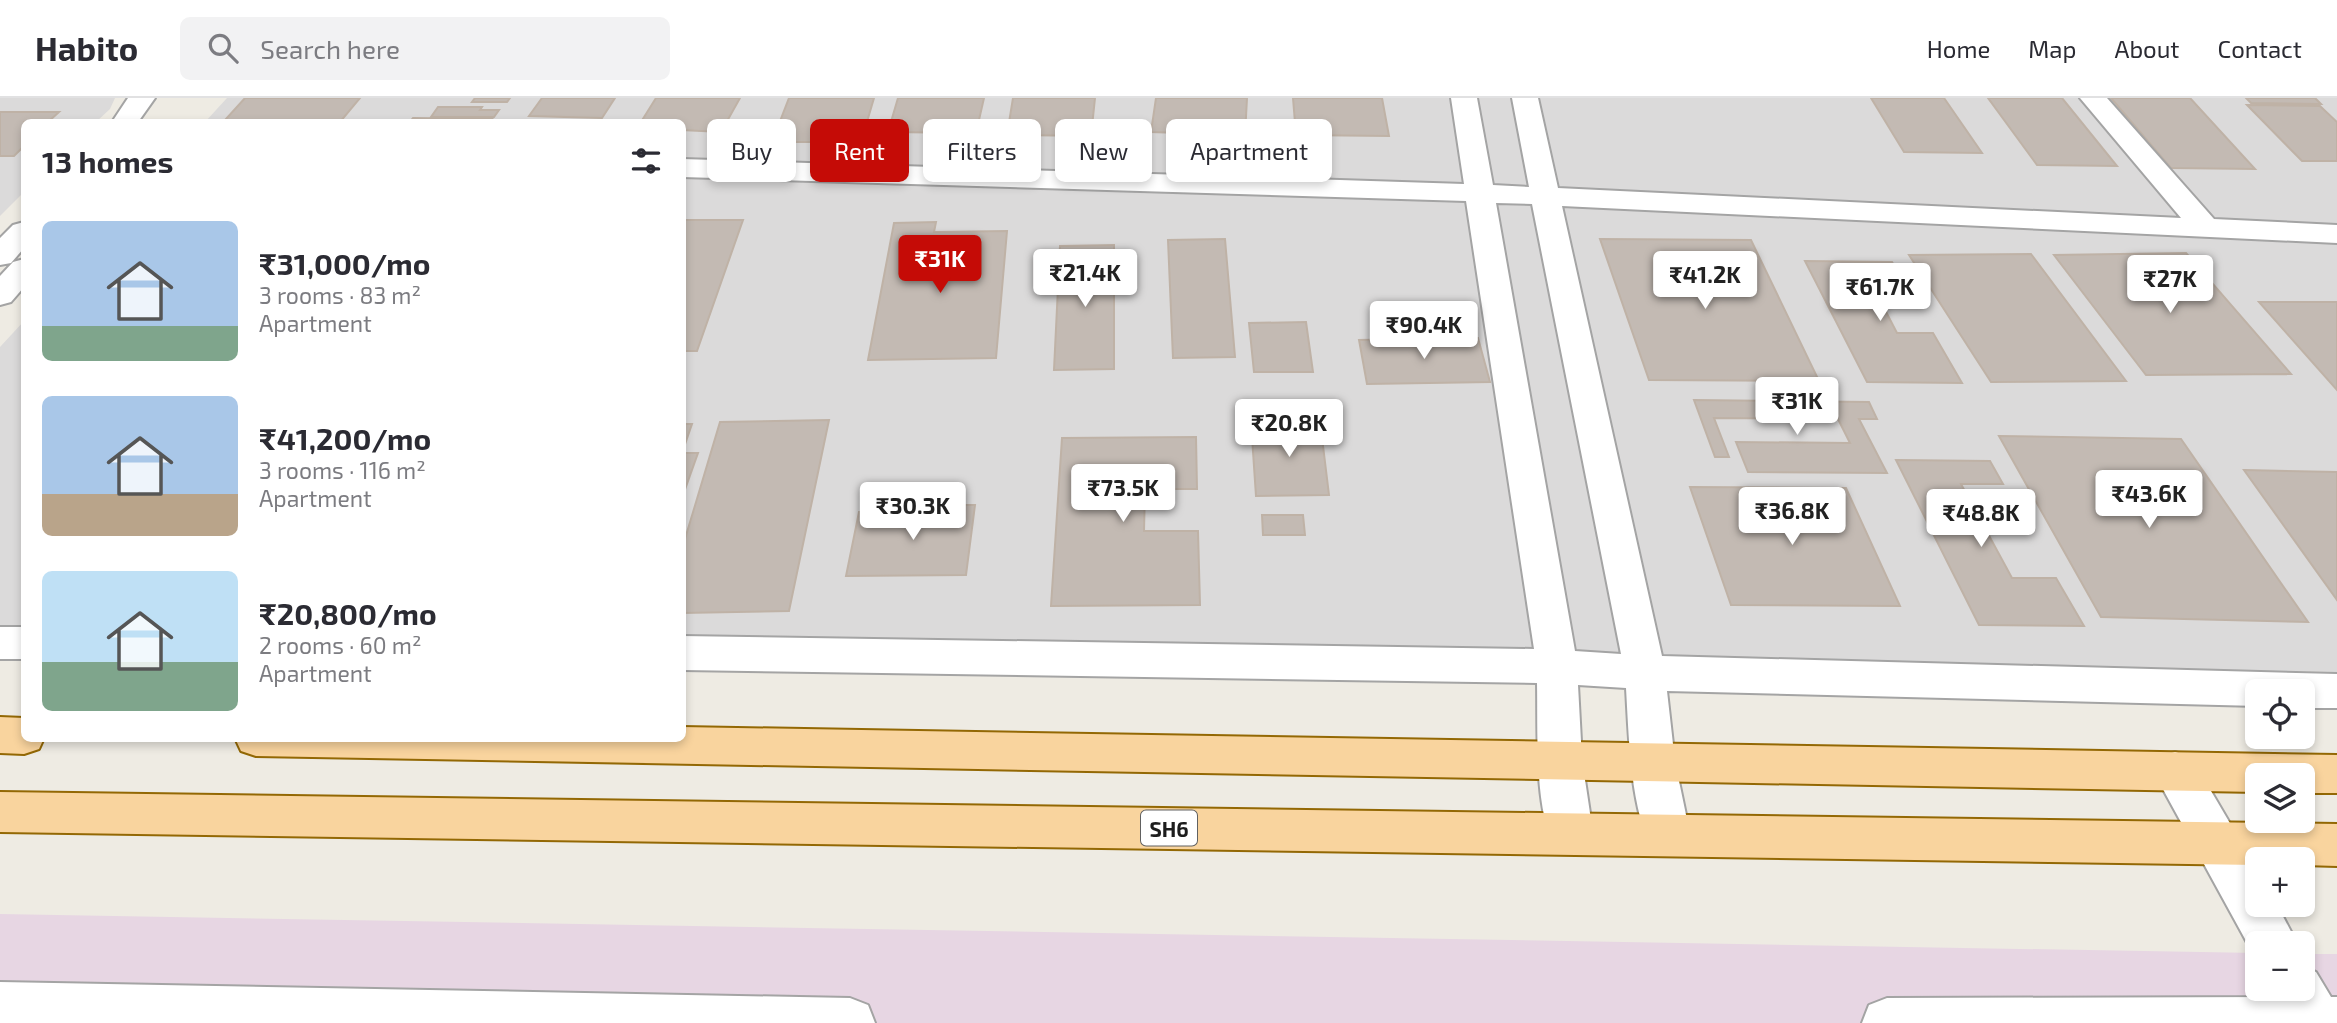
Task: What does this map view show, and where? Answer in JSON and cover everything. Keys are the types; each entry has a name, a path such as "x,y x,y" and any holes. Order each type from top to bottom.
{"main road":[{"path":"0,735 21,736"},
{"path":"493,742 2337,774"},
{"name":"SH6","path":"0,812 2337,845"}],"street":[{"path":"1464,98 1557,666 1560,760 1570,833"},
{"path":"1525,98 1645,673 1653,762 1667,834"},
{"path":"2093,98 2205,228"},
{"path":"132,119 154,109"},
{"path":"686,168 1478,193 2337,234"},
{"path":"0,256 21,234"},
{"path":"0,295 21,272"},
{"path":"0,643 21,643"},
{"path":"686,653 1557,666 1645,673 2337,691"},
{"path":"2175,771 2266,931"},
{"path":"0,1007 850,1023"},
{"path":"1887,1023 2318,1014"}],"shaded area":[{"path":"0,98 115,98 110,109 99,119 21,119 21,195 0,216"},
{"path":"227,98 2337,98 2337,672 686,649 686,119 208,119"},
{"path":"21,324 21,641 0,640 0,347"},
{"path":"0,914 2245,953 2245,1001 2315,1001 2315,954 2337,954 2337,1023 0,1023"}],"building":[{"path":"245,98 360,98 342,119 226,119"},
{"path":"475,98 510,98 507,102 472,102"},
{"path":"542,98 615,98 602,118 529,116"},
{"path":"656,98 740,98 728,119 707,119 707,131 686,130 686,119 643,119"},
{"path":"789,98 874,98 868,119 810,119 810,142 796,142 796,119 781,119"},
{"path":"898,98 984,98 979,119 923,119 923,132 909,132 909,119 892,119"},
{"path":"1013,98 1095,98 1093,119 1055,119 1055,136 1041,135 1041,119 1010,119"},
{"path":"1156,98 1247,98 1246,119 1166,119 1166,132 1152,132"},
{"path":"1293,98 1382,98 1389,136 1332,135 1332,119 1295,119"},
{"path":"1871,98 1944,98 1982,153 1904,152"},
{"path":"1988,98 2062,98 2117,166 2037,165"},
{"path":"2111,98 2190,98 2255,169 2171,168"},
{"path":"2246,98 2315,98 2321,104 2251,103"},
{"path":"2247,105 2320,106 2337,122 2337,161 2302,161"},
{"path":"438,107 482,107 480,110 499,110 494,117 431,117"},
{"path":"0,112 59,112 51,119 21,119 21,149 14,156 0,156"},
{"path":"413,118 492,119 412,119"},
{"path":"686,220 743,220 697,351 686,351"},
{"path":"936,222 934,232 1007,231 996,358 868,360 894,223"},
{"path":"1225,239 1235,357 1173,358 1168,240"},
{"path":"1600,239 1751,240 1819,381 1649,380"},
{"path":"1114,245 1114,369 1054,370 1060,246"},
{"path":"2186,253 2291,374 2146,375 2054,255"},
{"path":"2031,254 2126,381 1991,382 1909,255"},
{"path":"1805,261 1892,262 1918,306 1883,306 1897,333 1933,333 1962,383 1867,382"},
{"path":"2259,302 2337,302 2337,390"},
{"path":"1306,322 1313,372 1254,372 1249,323"},
{"path":"1478,338 1490,382 1367,384 1359,340"},
{"path":"1694,400 1869,402 1877,419 1859,419 1887,473 1748,472 1736,442 1850,443 1838,419 1714,418 1729,457 1715,457"},
{"path":"829,420 789,611 686,613 686,536 720,422"},
{"path":"1320,421 1329,495 1256,496 1251,422"},
{"path":"686,424 692,424 686,441"},
{"path":"1999,436 2181,439 2308,622 2101,617"},
{"path":"1196,437 1197,489 1145,489 1144,531 1198,531 1200,605 1051,606 1062,438"},
{"path":"686,453 698,453 686,487"},
{"path":"1896,460 1990,461 2003,484 1961,484 2012,578 2056,578 2084,626 1979,625"},
{"path":"2244,470 2337,472 2337,600"},
{"path":"1690,487 1846,488 1900,606 1731,605"},
{"path":"905,505 975,505 966,575 846,576 859,512 904,512"},
{"path":"1262,515 1303,515 1305,535 1263,535"}]}
